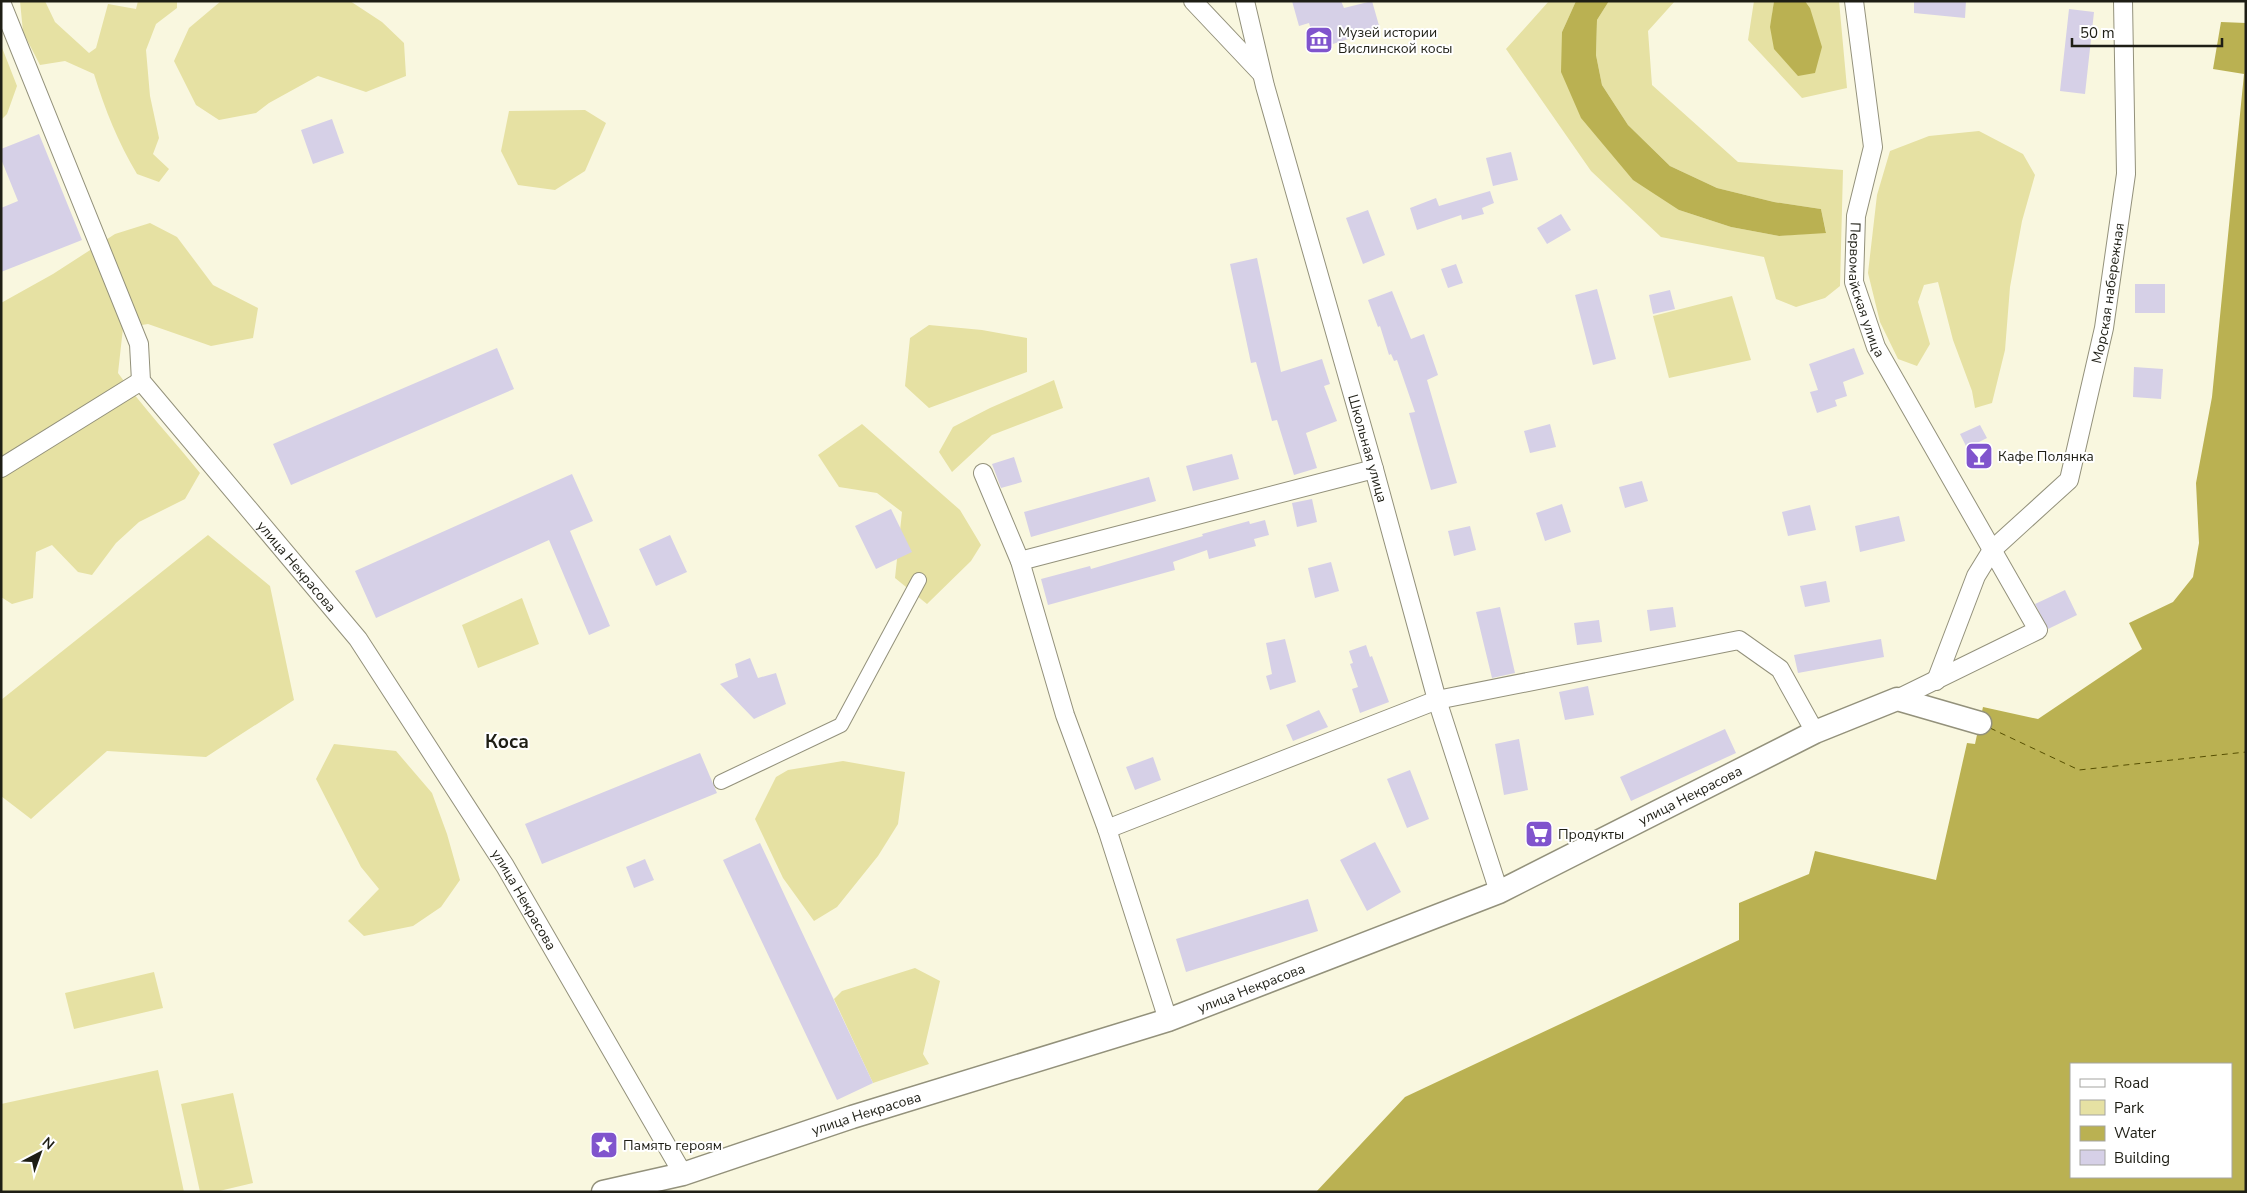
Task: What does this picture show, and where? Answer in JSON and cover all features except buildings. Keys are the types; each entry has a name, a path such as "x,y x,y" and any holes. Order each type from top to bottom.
{"street":[{"path":"1194,1 1261,73"},
{"name":"Школьная улица","path":"1245,1 1261,73 1374,468 1437,700 1499,892"},
{"name":"Первомайская улица","path":"1854,1 1873,147 1856,216 1854,282 1876,347 2038,630 1936,681"},
{"name":"Морская набережная","path":"1936,681 1976,576 1992,550 2069,480 2104,328 2126,174 2123,1"},
{"path":"1,2 139,344 141,381 1,468"},
{"name":"улица Некрасова","path":"141,381 358,639 504,866 683,1174 852,1117 1168,1020 1499,892 1815,732 1936,681"},
{"path":"1020,561 1374,468"},
{"path":"982,473 1020,561 1065,715 1107,829 1168,1020"},
{"path":"721,782 842,725 919,580"},
{"path":"1107,829 1437,700 1738,640 1780,669 1815,732"},
{"path":"1897,699 1980,723"},
{"path":"603,1192 683,1174"}],"green space":[{"path":"20,1 45,1 55,22 89,53 96,48 108,4 136,9 138,1 177,1 177,8 156,24 146,50 150,96 159,138 153,154 169,169 159,182 137,174 113,126 94,74 65,61 40,65 23,32"},
{"path":"221,1 350,1 382,22 404,43 406,76 366,92 318,76 269,103 256,113 219,120 196,105 174,61 189,28"},
{"path":"1549,1 1576,1 1562,32 1679,210 1731,227 1779,236 1826,232 1821,209 1774,202 1717,188 1670,166 1628,125 1602,85 1596,55 1597,20 1609,1 1675,1 1648,31 1652,85 1738,162 1843,170 1840,286 1825,298 1796,307 1776,299 1764,257 1661,237 1591,171 1506,49"},
{"path":"1754,1 1774,1 1772,15 1810,8 1805,1 1839,1 1847,88 1802,98 1748,40"},
{"path":"1,45 17,86 7,114 1,120"},
{"path":"585,110 606,123 585,171 555,190 518,185 501,151 509,111"},
{"path":"1979,131 2023,154 2035,175 2022,221 2010,287 2005,350 1992,403 1975,408 1972,391 1953,340 1938,282 1924,285 1918,302 1930,344 1917,366 1898,359 1880,322 1868,273 1877,195 1890,151 1929,136"},
{"path":"150,223 177,237 213,285 258,308 253,338 211,346 148,324 123,328 118,373 200,473 185,499 139,522 116,543 92,575 78,572 52,545 36,552 33,598 12,604 1,597 1,303 53,274 115,234"},
{"path":"1732,296 1751,360 1669,378 1653,316"},
{"path":"929,325 982,330 1027,338 1027,372 929,408 905,386 910,338"},
{"path":"1054,380 1063,408 992,435 952,472 939,452 953,427 990,408"},
{"path":"862,424 960,510 981,545 971,561 927,604 895,578 902,512 877,493 839,487 818,455"},
{"path":"208,535 270,586 294,700 206,757 107,751 31,819 1,796 1,700"},
{"path":"522,598 539,644 478,668 462,625"},
{"path":"334,744 396,751 432,793 447,834 460,880 441,907 413,926 364,936 348,921 379,889 361,867 316,779"},
{"path":"843,761 905,772 898,824 878,856 837,907 814,921 783,878 755,819 776,777 788,770"},
{"path":"915,968 940,981 923,1054 929,1064 873,1083 834,999 842,991"},
{"path":"154,972 163,1008 74,1029 65,993"},
{"path":"158,1070 184,1192 1,1192 1,1104"},
{"path":"233,1093 253,1183 215,1192 200,1192 181,1104"}],"water":[{"path":"1576,1 1609,1 1597,20 1596,55 1602,85 1628,125 1670,166 1717,188 1774,202 1821,209 1826,233 1779,236 1731,227 1679,210 1633,180 1581,118 1561,72 1562,32"},
{"path":"1774,1 1805,1 1810,8 1822,47 1815,73 1798,76 1774,49 1770,27"},
{"path":"2221,22 2246,23 2246,1192 1316,1192 1405,1097 1739,940 1739,903 1809,874 1815,851 1936,880 1967,743 1975,744 1983,707 2038,719 2142,649 2129,623 2173,602 2193,577 2199,543 2196,483 2212,397 2244,74 2213,69"}],"ferry route":[{"path":"1990,728 2079,770 2246,752"}],"place":[{"name":"Музей истории Вислинской косы","path":"1319,40"},
{"name":"Кафе Полянка","path":"1979,456"},
{"name":"Продукты","path":"1539,834"},
{"name":"Память героям","path":"604,1145"}],"district":[{"name":"Коса","path":"507,742"}]}
